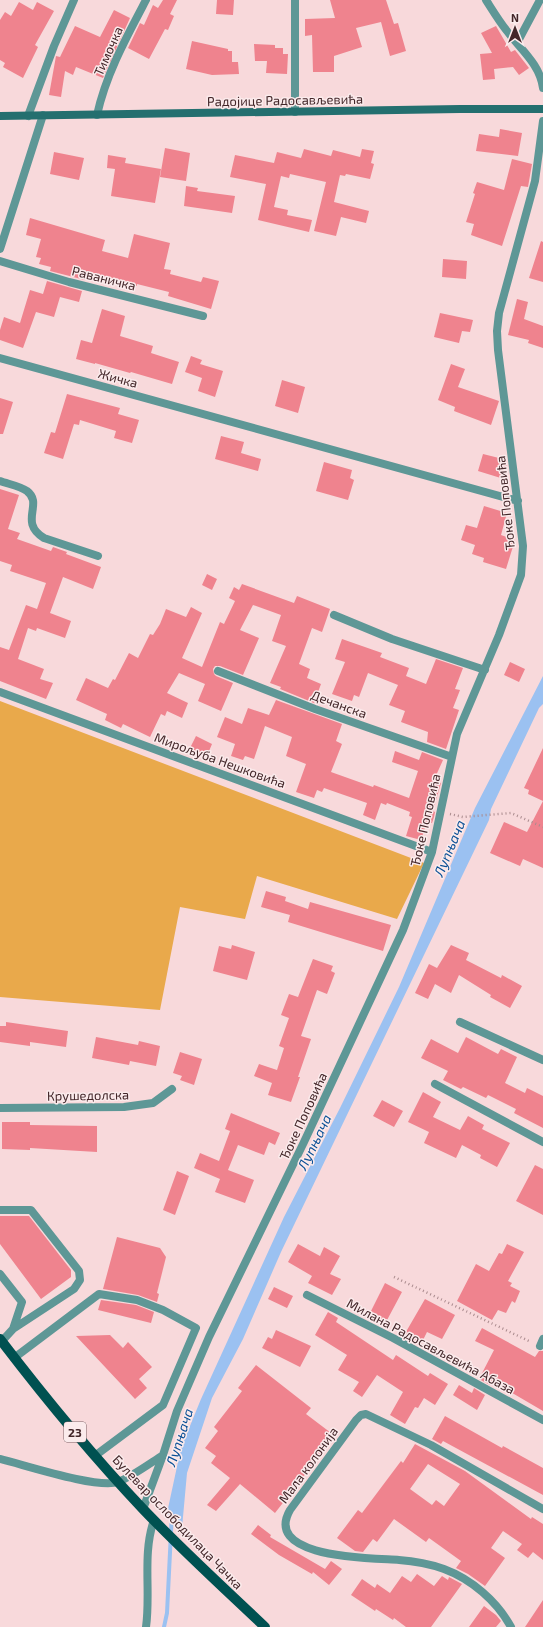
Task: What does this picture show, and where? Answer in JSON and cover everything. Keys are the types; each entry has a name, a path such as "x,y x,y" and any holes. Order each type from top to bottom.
{"main road":[{"name":"Радојице Радосављевића","path":"0,116 543,109"},
{"name":"Булевар ослободилаца Чачка","path":"1,1340 58,1414 143,1509 265,1627"}],"street":[{"path":"28,116 54,46 74,0"},
{"name":"Тимочка","path":"97,115 100,101 112,71 146,0"},
{"path":"295,0 295,112"},
{"path":"486,0 507,32 535,66 542,79 543,88"},
{"path":"517,44 540,0"},
{"path":"0,249 43,115"},
{"name":"Ђоке Поповића","path":"143,1509 164,1455 177,1411 206,1344 385,970 412,908 432,852 442,812 457,734 485,670 521,575 523,546 504,403 497,331 501,306 535,181 543,121"},
{"name":"Раваничка","path":"0,261 69,282 203,316"},
{"name":"Жичка","path":"0,358 518,501"},
{"path":"0,481 26,490 30,494 33,503 31,525 37,534 44,538 98,556"},
{"path":"334,615 392,639 485,670"},
{"name":"Дечанска","path":"218,671 315,709 452,757"},
{"name":"Мирољуба Нешковића","path":"0,692 432,852"},
{"path":"460,1022 543,1060"},
{"path":"435,1084 543,1142"},
{"name":"Крушедолска","path":"0,1108 124,1107 154,1103 172,1089"},
{"path":"0,1210 31,1210 79,1271 80,1280 74,1289 13,1329 1,1340"},
{"path":"0,1274 22,1302 13,1329"},
{"path":"14,1358 99,1294 144,1302 163,1310 196,1328 163,1405 96,1455"},
{"name":"Милана Радосављевића Абаза","path":"307,1295 393,1338 543,1420"},
{"name":"Мала колонија","path":"511,1627 504,1613 496,1604 454,1573 425,1564 400,1560 351,1557 308,1547 290,1537 285,1527 285,1521 290,1510 361,1414 366,1414 431,1446 543,1509"},
{"path":"0,1458 88,1482 104,1484 118,1481 164,1455"},
{"path":"146,1627 148,1610 149,1539 154,1520"}],"path":[{"path":"463,817 490,816 511,813 543,827"},
{"path":"394,1277 541,1343"}],"shaded area":[{"path":"0,701 424,863 397,919 257,876 245,919 180,907 160,1010 0,997"}],"water":[{"path":"543,676 543,704 539,708 491,809 489,820 281,1252 243,1339 212,1398 187,1473 182,1528 167,1513 181,1448 201,1399 284,1217 340,1108 399,987 475,808"}],"building":[{"path":"163,0 177,0 170,14 174,16 168,30 165,29 149,59 128,48 140,23 144,25 153,5 158,8"},
{"path":"217,0 234,0 233,15 216,14"},
{"path":"330,0 386,0 394,24 398,23 406,51 390,56 381,22 356,28 362,47 334,56 334,72 313,72 312,35 305,36 305,19 335,18"},
{"path":"19,2 33,10 37,2 54,11 35,45 38,47 23,78 3,67 5,63 0,60 0,20 5,12 11,16"},
{"path":"114,10 130,18 103,78 76,67 73,75 65,71 61,97 49,95 56,56 60,57 75,26 100,37"},
{"path":"496,26 511,52 515,50 529,68 519,75 513,67 494,69 495,79 483,80 480,54 492,53 481,33"},
{"path":"192,41 232,51 232,62 238,62 239,74 212,75 186,69"},
{"path":"254,44 275,45 275,48 283,48 283,54 288,54 287,74 266,73 267,61 255,61"},
{"path":"500,129 522,133 518,156 476,151 479,134 499,137"},
{"path":"165,148 190,153 186,181 160,177"},
{"path":"304,149 331,156 333,150 360,157 362,149 374,151 371,163 374,164 370,179 346,174 345,176 340,175 334,202 369,211 366,223 341,217 336,236 314,231 326,182 290,174 289,178 281,176 274,207 288,210 287,215 312,220 309,232 258,220 266,184 230,177 235,155 274,163 277,152 301,158"},
{"path":"54,152 84,158 79,180 50,174"},
{"path":"108,155 126,158 125,163 161,169 155,203 111,196 115,169 107,168"},
{"path":"512,159 532,164 528,187 521,186 502,246 471,235 474,224 466,222 475,194 473,193 477,182 504,190"},
{"path":"186,186 198,188 197,191 235,196 232,213 184,206"},
{"path":"30,218 105,240 102,251 128,258 134,234 170,243 164,269 171,270 170,274 201,282 203,277 219,281 211,309 168,296 169,292 137,284 137,286 87,272 85,280 50,271 51,267 39,264 41,258 36,257 41,239 26,235"},
{"path":"541,241 543,242 543,282 529,278"},
{"path":"443,259 467,261 466,279 442,277"},
{"path":"47,281 82,291 79,302 60,297 54,317 36,312 23,348 0,340 0,330 4,317 20,323 30,290 43,294"},
{"path":"517,299 528,302 524,319 543,326 543,348 528,343 529,340 508,335"},
{"path":"102,309 125,316 120,336 153,346 151,353 179,362 172,384 131,372 130,373 76,359 81,340 92,343"},
{"path":"440,313 473,320 470,332 462,331 459,343 434,337"},
{"path":"191,356 202,360 200,364 223,371 215,397 198,391 202,378 185,372"},
{"path":"451,364 465,369 458,387 499,401 491,425 454,411 455,407 438,400"},
{"path":"282,380 305,387 298,413 275,406"},
{"path":"67,394 120,408 118,414 139,420 132,443 114,438 116,431 80,420 79,425 74,424 63,459 44,453 51,432 55,433"},
{"path":"0,398 13,402 3,434 0,434"},
{"path":"221,436 244,442 241,453 261,459 258,471 215,459"},
{"path":"483,454 507,460 504,479 478,471"},
{"path":"324,462 352,470 350,478 354,480 348,500 316,491"},
{"path":"0,489 19,495 8,529 20,533 17,539 51,551 53,547 67,552 66,554 101,567 93,589 63,577 50,613 71,621 65,638 37,628 36,631 28,628 18,659 44,669 40,679 53,683 46,699 0,681 0,647 9,650 26,605 37,609 46,583 10,571 12,565 0,561"},
{"path":"484,506 507,513 501,535 515,540 506,569 483,562 484,558 472,554 475,545 461,540 466,525 477,528"},
{"path":"207,574 217,579 212,590 202,585"},
{"path":"242,584 294,603 297,596 330,609 322,632 312,628 299,664 310,669 307,678 321,684 314,703 280,689 281,687 270,683 286,646 272,641 281,615 253,605 240,630 259,638 243,675 220,666 215,666 213,669 216,676 233,683 221,711 198,701 205,684 179,673 167,693 188,703 182,718 167,711 165,716 161,714 150,737 123,724 121,728 105,720 107,714 76,700 86,678 108,688 113,679 115,680 129,653 138,658 150,634 153,635 160,624 166,609 186,617 191,607 202,613 182,658 202,667 220,622 224,624 235,601 229,598 234,587 239,590"},
{"path":"342,639 382,653 380,657 409,668 406,676 426,684 436,659 463,668 455,689 460,690 453,708 459,710 446,749 427,742 428,732 401,722 405,711 389,705 398,685 368,673 359,697 354,695 352,701 332,694 345,662 335,659"},
{"path":"510,662 525,669 519,682 504,675"},
{"path":"276,700 342,724 336,741 342,744 331,772 373,787 374,785 409,798 418,771 392,762 395,751 419,760 422,752 443,760 434,780 441,783 433,811 435,812 434,817 432,823 427,822 421,840 406,836 412,817 409,816 410,812 387,803 386,805 381,803 375,820 363,815 367,803 324,788 322,792 317,790 314,798 296,792 306,764 286,756 292,737 265,726 254,759 245,756 243,760 231,756 235,744 217,737 225,717 242,724 248,708 269,715"},
{"path":"196,736 212,744 207,756 190,748"},
{"path":"543,748 543,801 528,794 529,790 524,788"},
{"path":"543,801 543,868 523,859 520,866 490,853 504,822 527,832"},
{"path":"266,891 286,897 285,901 308,909 310,902 391,925 383,951 288,922 290,915 261,907"},
{"path":"232,945 255,952 247,980 213,971 219,946 231,949"},
{"path":"451,945 469,953 466,960 501,978 502,975 522,986 510,1008 490,997 491,995 459,975 451,993 435,984 428,999 415,993 429,964 437,968"},
{"path":"313,959 333,966 331,971 335,973 327,994 317,990 301,1036 311,1039 291,1102 268,1095 272,1083 254,1076 259,1064 277,1070 284,1048 279,1046 289,1018 281,1015 289,994 298,997"},
{"path":"6,1022 68,1031 66,1047 30,1042 30,1046 0,1042 0,1026 6,1026"},
{"path":"96,1037 138,1045 139,1041 160,1046 156,1066 130,1061 129,1065 92,1058"},
{"path":"466,1037 498,1054 501,1049 517,1057 505,1083 525,1093 527,1088 543,1096 543,1128 514,1113 516,1109 488,1095 486,1098 463,1087 461,1089 443,1080 448,1071 421,1058 431,1039 458,1053"},
{"path":"180,1052 202,1059 194,1085 180,1080 182,1076 173,1073"},
{"path":"423,1092 441,1102 433,1117 460,1130 468,1116 484,1125 482,1129 510,1143 497,1167 480,1158 481,1155 462,1145 456,1158 424,1143 429,1132 408,1122"},
{"path":"382,1100 403,1111 394,1127 373,1116"},
{"path":"231,1113 280,1133 275,1145 269,1142 264,1155 238,1145 228,1170 254,1180 245,1203 215,1192 220,1179 194,1168 200,1153 219,1161 230,1131 225,1129"},
{"path":"2,1122 30,1122 30,1125 97,1126 97,1152 30,1148 30,1150 2,1149"},
{"path":"535,1165 543,1169 543,1215 516,1201"},
{"path":"177,1171 189,1176 175,1215 163,1210"},
{"path":"0,1216 29,1216 71,1270 71,1277 41,1299 0,1244"},
{"path":"117,1237 160,1248 166,1257 157,1293 159,1294 157,1302 138,1295 103,1289"},
{"path":"298,1244 320,1256 324,1247 340,1256 330,1274 341,1279 332,1295 308,1283 312,1276 288,1262"},
{"path":"507,1244 524,1252 508,1281 512,1283 510,1286 520,1291 515,1303 512,1301 506,1313 498,1310 492,1320 457,1301 476,1264 489,1271 499,1253 502,1254"},
{"path":"385,1283 402,1292 386,1322 370,1313"},
{"path":"274,1287 293,1296 287,1308 268,1299"},
{"path":"425,1299 455,1315 442,1339 427,1332 420,1346 403,1337"},
{"path":"101,1300 136,1305 154,1312 151,1323 98,1310"},
{"path":"328,1312 338,1318 336,1322 393,1360 396,1355 428,1376 430,1373 448,1384 435,1405 424,1398 418,1408 415,1407 405,1424 390,1415 403,1392 377,1375 362,1397 353,1391 359,1382 338,1370 347,1355 315,1335"},
{"path":"482,1328 535,1357 539,1351 543,1351 543,1411 492,1381 490,1385 479,1379 494,1350 475,1341"},
{"path":"276,1330 311,1346 300,1367 262,1348 268,1337 272,1339"},
{"path":"110,1335 123,1348 128,1342 152,1367 139,1379 147,1388 135,1399 76,1336"},
{"path":"256,1365 311,1408 306,1414 335,1436 275,1513 240,1484 216,1511 207,1505 230,1478 211,1463 216,1456 205,1448 218,1431 214,1427 242,1391 238,1388"},
{"path":"459,1385 472,1393 474,1388 485,1395 477,1410 453,1395"},
{"path":"445,1416 502,1448 503,1446 543,1468 543,1495 443,1441 441,1444 432,1439"},
{"path":"415,1444 465,1471 531,1519 532,1517 543,1524 543,1560 533,1552 528,1558 517,1550 522,1544 503,1531 491,1548 505,1558 485,1586 468,1574 456,1568 461,1561 429,1538 426,1542 394,1519 377,1542 373,1539 363,1552 355,1551 337,1538 358,1510 362,1513 401,1461 403,1463","holes":["428,1464 460,1484 444,1506 436,1500 432,1505 410,1489"]},
{"path":"258,1525 271,1535 270,1537 325,1569 331,1561 342,1569 329,1585 313,1572 312,1574 279,1555 251,1534"},
{"path":"417,1574 434,1586 442,1576 448,1580 449,1577 462,1584 431,1627 406,1627 394,1618 393,1620 376,1609 375,1611 351,1595 362,1579 375,1588 377,1584 390,1593 402,1576 411,1582"},
{"path":"543,1600 543,1627 525,1627"},
{"path":"484,1606 501,1621 496,1627 469,1627"}],"waterway":[{"name":"Лупњача","path":"164,1627 167,1613 172,1512"}]}
